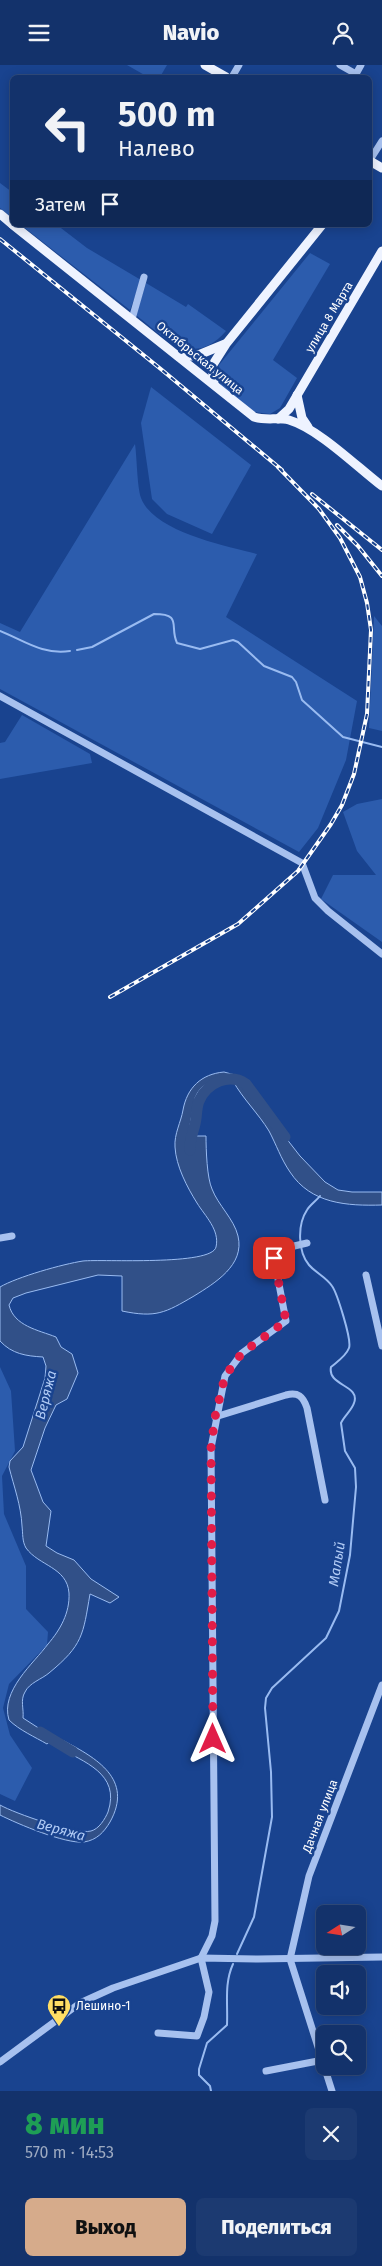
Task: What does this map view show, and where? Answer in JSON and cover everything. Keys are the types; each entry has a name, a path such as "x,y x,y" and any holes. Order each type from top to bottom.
{"main road":[{"path":"205,65 222,75"},
{"name":"Октябрьская улица","path":"0,214 10,222"},
{"name":"Октябрьская улица","path":"16,227 254,417 268,420 288,420 310,430 382,486"},
{"path":"214,384 212,366 226,344 320,227"},
{"name":"улица 8 Марта","path":"278,419 289,409 382,251"},
{"path":"178,355 196,356 226,344"},
{"path":"297,395 302,418 310,430"}],"street":[{"path":"340,65 356,74 361,65"},
{"path":"372,158 382,141"},
{"path":"132,319 144,277"},
{"path":"0,696 302,863 315,898 328,911 382,954"},
{"path":"0,1238 12,1236"},
{"path":"158,2033 197,2036 204,2017 209,1991 201,1958 212,1936 216,1908 213,1850 211,1458 215,1417 225,1376 242,1353 286,1321 274,1258 290,1247 307,1243"},
{"path":"366,1275 382,1346"},
{"path":"215,1417 296,1393 307,1407 325,1499"},
{"name":"Дачная улица","path":"290,1959 310,1876 382,1685"},
{"path":"0,2062 80,2003 113,1988 201,1958 382,1957"},
{"path":"290,1959 316,2042"},
{"path":"266,2071 316,2062"},
{"path":"327,2075 332,2091"}],"shaded area":[{"path":"127,65 167,65 161,75 144,75"},
{"path":"0,183 10,190 10,216 0,208"},
{"path":"24,227 60,227 87,248 141,280 130,310"},
{"path":"310,253 330,264 273,360 297,378 280,408 270,414 254,412 221,385 217,375 219,365"},
{"path":"146,283 186,307 188,304 226,331 214,342 202,348 191,349 169,340 136,315"},
{"path":"151,387 251,465 212,534 167,514 152,499 141,423"},
{"path":"135,444 140,493 148,510 175,529 192,536 257,554 226,617 357,701 346,760 318,828 299,852 0,689 0,623 20,632"},
{"path":"374,616 382,626 382,731 369,728"},
{"path":"22,715 90,754 92,763 0,779 0,743 5,742"},
{"path":"382,799 382,942 321,899 333,875 376,875 357,851 343,812 357,804"},
{"path":"0,1367 11,1391 15,1451 2,1476 4,1514 26,1566 26,1609 48,1632 47,1645 9,1684 3,1708 10,1735 32,1768 15,1801 0,1794"}],"water":[{"path":"224,1072 235,1075 240,1079 300,1156 325,1182 338,1190 382,1192 382,1205 356,1205 331,1201 308,1191 290,1172 269,1131 233,1081 219,1079 203,1086 198,1092 195,1098 188,1136 206,1136 210,1184 238,1236 237,1256 227,1272 211,1285 184,1302 160,1313 152,1314 122,1311 122,1276 98,1275 13,1298 9,1305 16,1318 21,1323 56,1337 61,1347 72,1354 78,1373 67,1399 56,1405 45,1428 31,1470 43,1502 51,1511 46,1546 74,1560 91,1579 119,1597 110,1603 90,1594 83,1630 75,1647 69,1655 46,1675 29,1686 25,1692 22,1701 23,1718 54,1738 47,1744 13,1724 9,1720 8,1709 9,1699 20,1678 60,1627 66,1614 69,1600 67,1584 63,1578 58,1572 31,1554 26,1548 17,1496 9,1467 10,1461 23,1447 45,1378 46,1366 43,1357 31,1356 9,1349 0,1341 0,1287 40,1271 83,1261 177,1259 210,1253 216,1247 216,1235 211,1223 193,1197 183,1176 177,1162 175,1142 185,1102 192,1089 202,1079"},
{"path":"64,1741 88,1755 108,1772 114,1782 117,1794 116,1807 108,1826 103,1832 89,1841 76,1842 54,1837 0,1815 0,1805 59,1827 83,1831 91,1831 97,1828 108,1812 111,1799 109,1787 97,1771 58,1747"}],"waterway":[{"path":"77,650 92,647 154,614 169,616 173,622 177,643 200,649 233,640 238,642 264,666 292,677 296,682 302,700 343,737 382,747"},
{"path":"0,631 42,649 60,652 70,651"},
{"name":"Веряжа","path":"190,1150 199,1101 207,1089 226,1079 233,1079 246,1084 285,1137"},
{"name":"Малый","path":"237,1954 254,1917 272,1817 271,1772 265,1708 266,1698 272,1688 326,1638 339,1611 350,1555 356,1487 355,1468 345,1451 341,1423 353,1406 355,1397 353,1392 338,1382 331,1373 331,1367 348,1351 348,1336 344,1317 334,1290 330,1283 305,1260 300,1238 304,1216 308,1208 320,1196"},
{"name":"Веряжа","path":"40,1732 73,1752"},
{"name":"Малый","path":"211,2091 210,2086 199,2075 199,2069 207,2043 227,2025 227,1986 233,1964"}],"railway":[{"path":"0,239 282,470"},
{"path":"110,997 238,924 298,871 342,805 354,774 367,714 371,630 367,603 360,577 340,538 319,509 278,467"},
{"path":"312,494 382,550"},
{"path":"337,525 358,546 382,576"}],"place":[{"name":"Лешино-1","path":"59,2027"}],"route":[{"path":"213,1739 211,1448 215,1417 225,1376 242,1353 286,1321 274,1258"}]}
